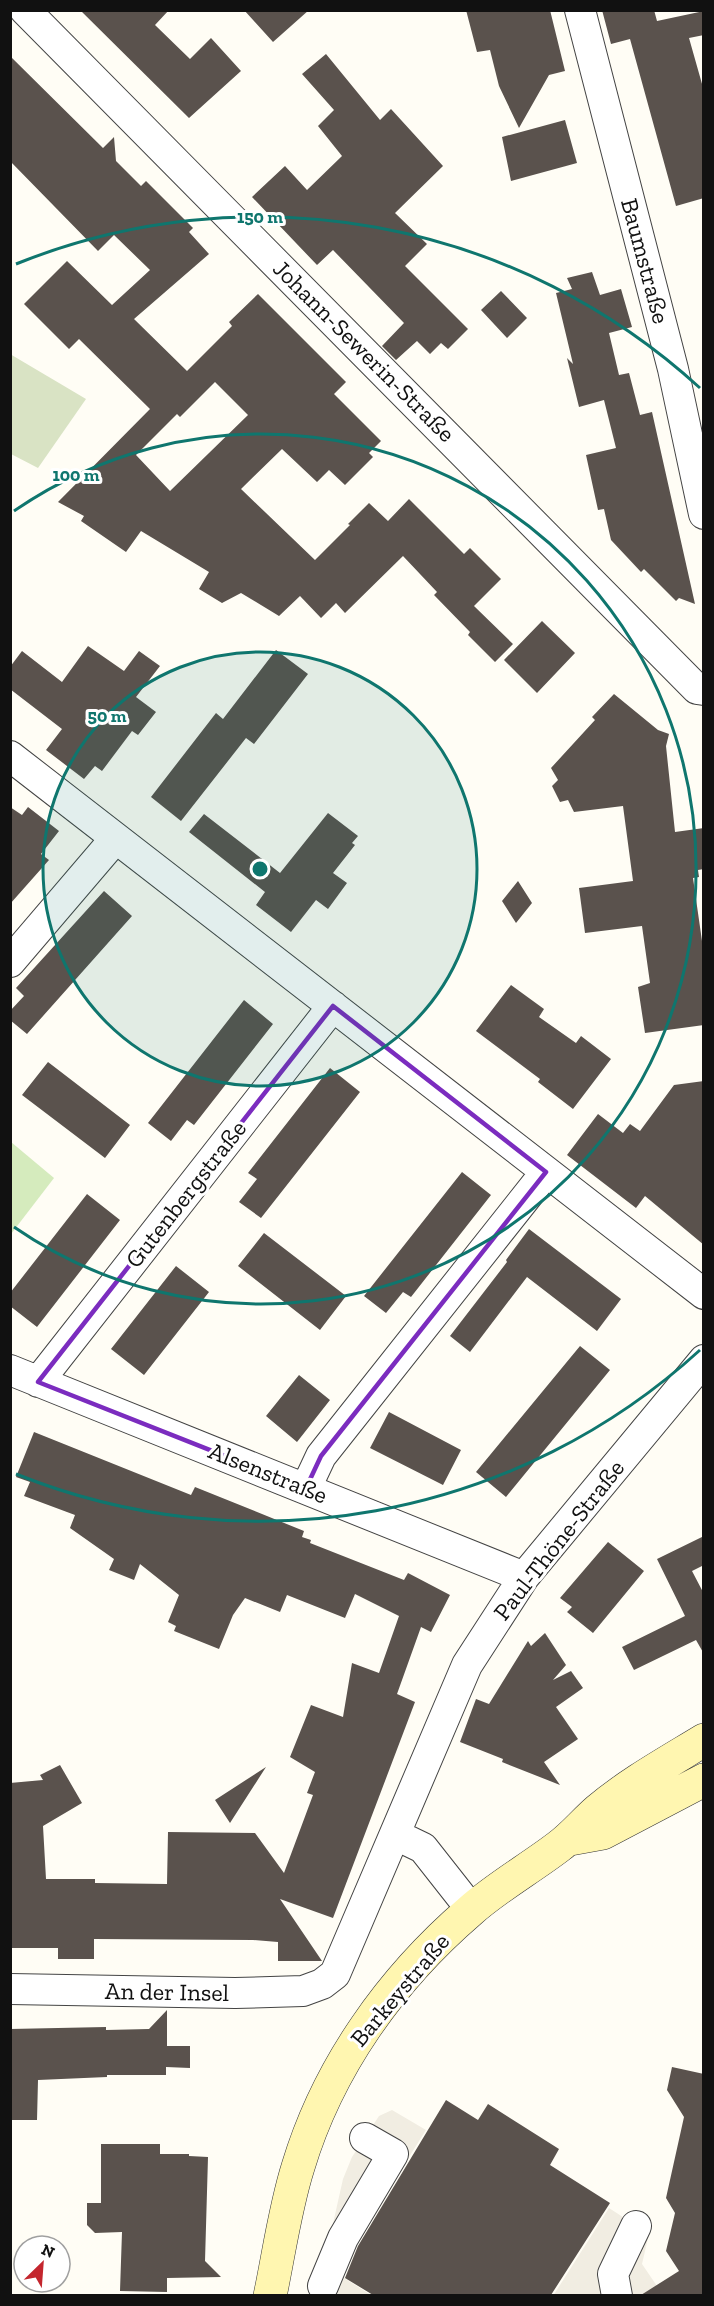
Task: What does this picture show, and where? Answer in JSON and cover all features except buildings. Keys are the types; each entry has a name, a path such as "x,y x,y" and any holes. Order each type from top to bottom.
{"street":[{"name":"Johann-Sewerin-Straße","path":"25,10 697,689 704,690"},
{"name":"Baumstraße","path":"580,10 673,369 704,514"},
{"path":"10,756 704,1294"},
{"path":"10,962 115,839"},
{"name":"Gutenbergstraße","path":"38,1382 333,1006"},
{"path":"306,1488 321,1456 546,1172"},
{"name":"Paul-Thöne-Straße","path":"322,1984 336,1974 467,1665 524,1576 704,1360"},
{"name":"Alsenstraße","path":"10,1370 524,1576"},
{"name":"Barkeystraße","path":"270,2295 298,2168 331,2085 348,2053 402,1980 428,1950 471,1909 570,1839 596,1811 619,1794 704,1740"},
{"name":"Barkeystraße","path":"570,1839 603,1833 704,1780"},
{"path":"396,1835 423,1848 471,1909"},
{"name":"An der Insel","path":"10,1989 235,1993 303,1991 322,1984"},
{"path":"321,2288 354,2216 393,2154 365,2138"},
{"path":"610,2288 636,2226"}],"highlighted area":[{"path":"333,1006 546,1172 321,1456 306,1488 38,1382"}],"green space":[{"path":"10,354 86,399 38,468 11,454"},
{"path":"11,1142 54,1178 11,1234"}],"shaded area":[{"path":"392,2110 426,2130 336,2273 371,2295 308,2296 314,2275 321,2277 343,2179 352,2157 379,2116"},
{"path":"609,2208 649,2234 642,2264 659,2289 658,2295 553,2296"}]}
